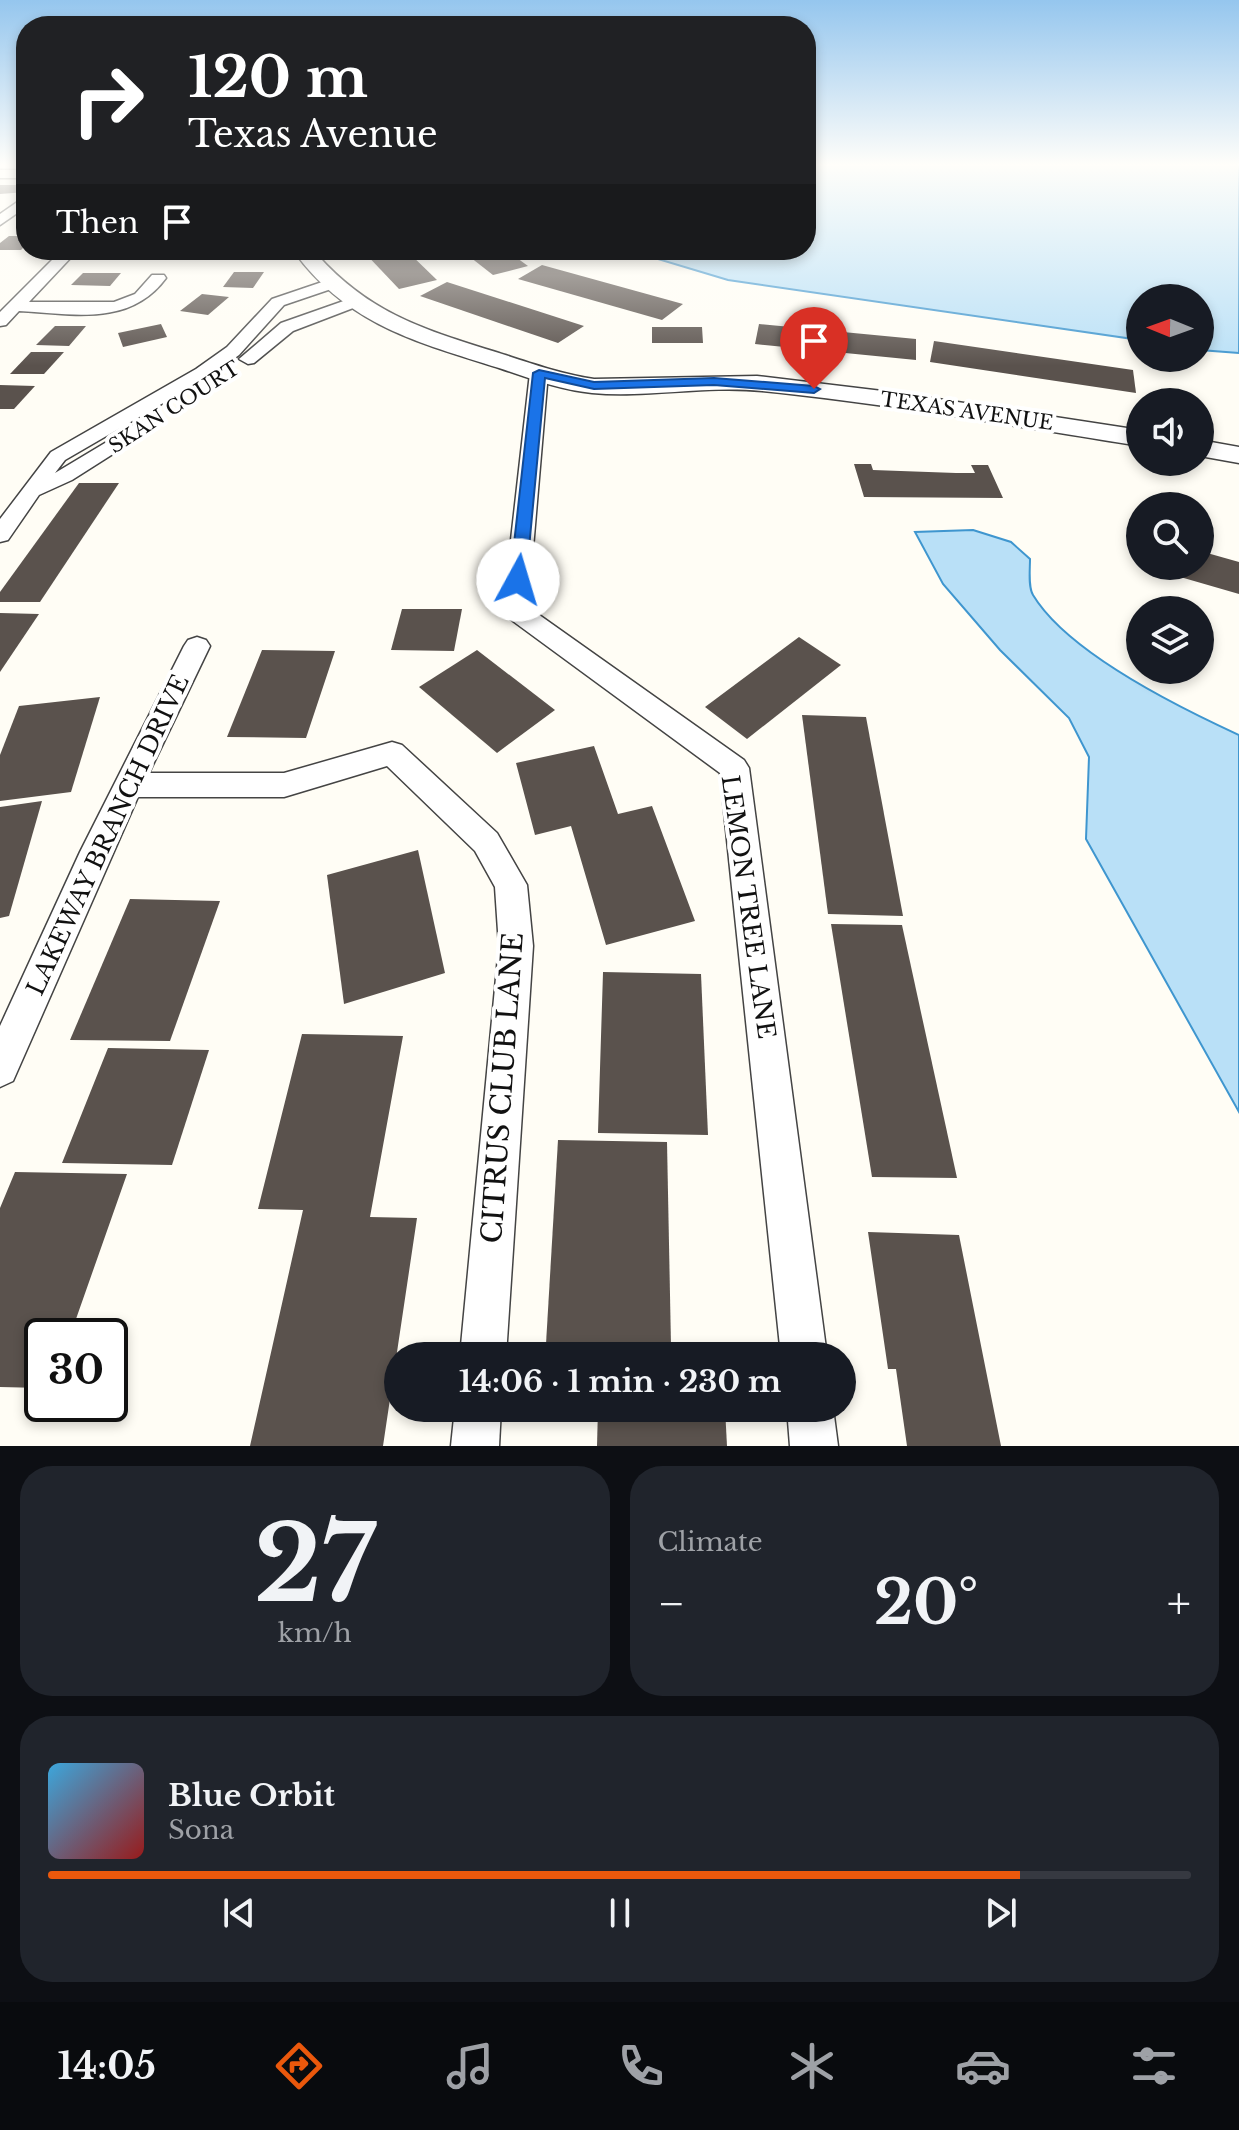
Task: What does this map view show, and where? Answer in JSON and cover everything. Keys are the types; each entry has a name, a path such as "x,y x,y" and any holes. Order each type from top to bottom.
{"street":[{"path":"0,321 61,260"},
{"name":"TEXAS AVENUE","path":"311,260 331,284 373,314 436,341 539,373 594,386 757,383 899,400 1126,436"},
{"path":"15,306 99,308 123,304 142,296 158,278"},
{"name":"SKAN COURT","path":"0,535 33,491 42,473 58,456 212,366 233,351 278,302 331,284"},
{"name":"SKAN COURT","path":"33,491 65,476 209,389 287,327 355,302"},
{"name":"LEMON TREE LANE","path":"539,373 515,610 734,768 802,1342"},
{"path":"1214,451 1239,455"},
{"name":"LAKEWAY BRANCH DRIVE","path":"0,1068 128,785 197,646"},
{"name":"CITRUS CLUB LANE","path":"128,785 284,785 392,753 486,842 511,885 516,946 484,1342"},
{"path":"475,1446 477,1422"},
{"path":"811,1422 814,1446"}],"water":[{"path":"816,230 1239,230 1239,353 1214,351 1214,284 1126,284 1126,338 728,280 661,260 816,260"},
{"path":"973,530 1011,542 1030,559 1031,592 1049,617 1097,657 1126,676 1126,684 1139,684 1239,735 1239,1112 1086,839 1089,757 1069,718 1000,650 943,584 915,532"}],"building":[{"path":"9,236 16,236 16,250 0,250 0,243"},
{"path":"371,260 416,260 437,280 399,289"},
{"path":"474,260 520,260 528,266 493,275"},
{"path":"542,265 683,304 662,320 518,279"},
{"path":"234,272 264,272 253,288 223,287"},
{"path":"83,273 121,273 110,286 71,285"},
{"path":"447,282 584,326 558,343 420,296"},
{"path":"202,294 229,297 208,315 180,311"},
{"path":"161,324 167,337 123,347 118,333"},
{"path":"759,324 916,339 916,360 755,344"},
{"path":"55,326 86,326 69,346 36,345"},
{"path":"652,327 702,327 703,343 652,343"},
{"path":"934,341 1126,369 1126,372 1133,372 1135,388 1126,388 1126,391 930,362"},
{"path":"31,352 64,352 44,374 10,374"},
{"path":"0,385 35,386 14,409 0,409"},
{"path":"854,464 871,464 873,470 956,473 975,473 971,465 988,465 1003,498 864,497"},
{"path":"79,483 119,483 40,602 0,602 0,592"},
{"path":"1214,555 1239,562 1239,594 1191,580 1214,580"},
{"path":"402,609 462,609 454,651 391,650"},
{"path":"0,613 39,614 0,672"},
{"path":"799,637 841,665 747,739 705,707"},
{"path":"262,650 335,651 306,738 227,737"},
{"path":"477,650 555,710 497,753 419,687"},
{"path":"100,697 71,792 0,801 0,755 19,706"},
{"path":"802,715 866,717 903,916 828,914"},
{"path":"594,746 618,814 652,806 695,921 606,945 571,826 535,835 516,763"},
{"path":"42,801 9,916 0,918 0,807"},
{"path":"418,850 445,973 344,1004 327,875"},
{"path":"130,899 220,901 170,1041 70,1040"},
{"path":"831,924 902,925 957,1178 872,1177"},
{"path":"603,972 701,974 708,1135 598,1133"},
{"path":"302,1034 403,1036 370,1217 417,1218 399,1342 384,1342 384,1422 387,1422 383,1446 250,1446 303,1210 258,1209"},
{"path":"108,1048 209,1050 172,1165 62,1163"},
{"path":"558,1140 667,1142 671,1342 546,1342"},
{"path":"15,1172 127,1174 76,1318 24,1318 24,1388 0,1387 0,1208"},
{"path":"868,1232 959,1235 1001,1446 907,1446 896,1369 888,1369"},
{"path":"598,1422 726,1422 727,1446 597,1446"}],"route":[{"path":"518,580 539,373 594,386 714,381 814,389"}]}
